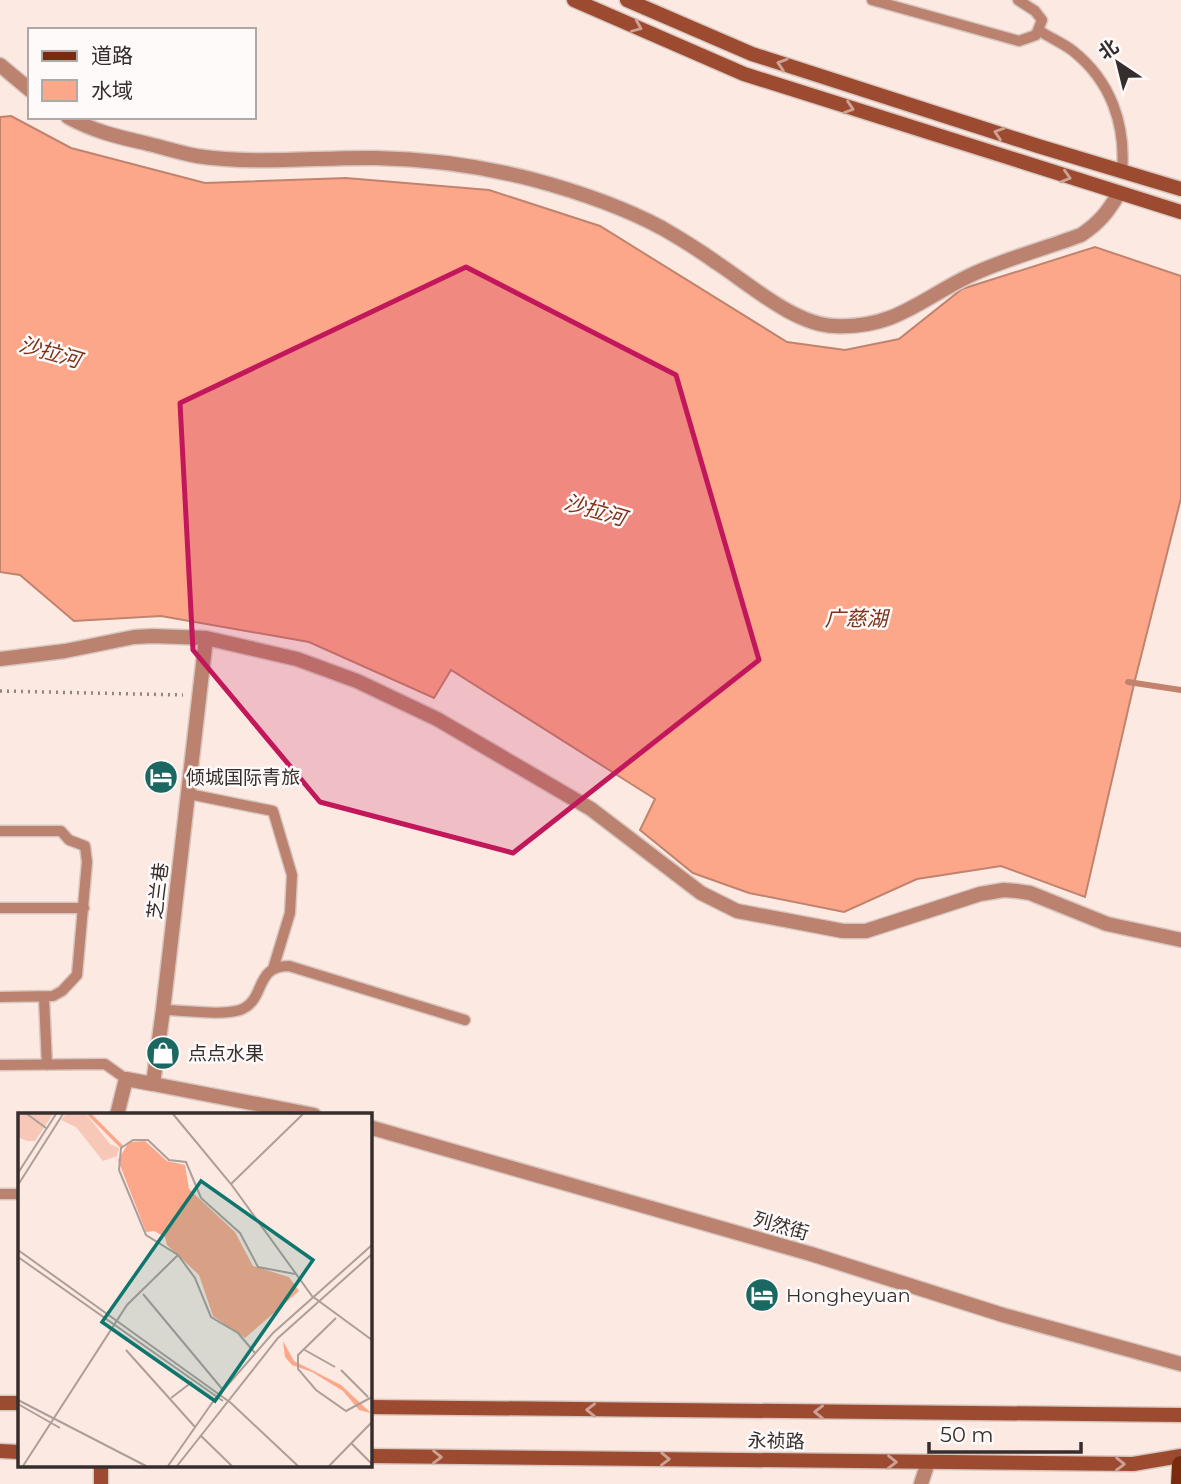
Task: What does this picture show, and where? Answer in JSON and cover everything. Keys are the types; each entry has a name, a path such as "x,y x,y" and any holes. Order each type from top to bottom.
{"main road":[{"path":"574,0 744,74 1181,212"},
{"path":"628,0 752,54 1181,189"},
{"path":"0,1403 18,1403"},
{"name":"永祯路","path":"371,1407 1181,1415"},
{"path":"0,1451 18,1452"},
{"name":"永祯路","path":"371,1456 1133,1464 1181,1455"},
{"path":"1180,1484 1181,1465"},
{"path":"101,1466 101,1484"}],"street":[{"path":"0,65 28,88"},
{"path":"72,119 101,132 198,156 255,160 412,159 491,170 532,179 619,206 689,244 773,302 809,320 830,326 870,324 891,318 924,303 947,287 972,275 1081,235 1107,215 1119,193"},
{"path":"0,659 65,651 134,637 206,638 297,659 357,681 437,719 591,808 701,894 737,911 842,931 866,930 882,928 980,894 1004,890 1030,893 1107,924 1181,940"},
{"name":"芝兰巷","path":"153,1084 206,638"},
{"path":"118,1113 126,1079 304,1113"},
{"name":"列然街","path":"371,1128 811,1254 1003,1315 1181,1364"},
{"path":"921,1484 928,1462"}],"lane":[{"path":"872,0 1019,41 1027,40 1040,32 1042,20 1035,11 1018,0"},
{"path":"1040,32 1072,50 1103,84 1112,100 1122,135 1122,172"},
{"path":"163,1010 229,1012 243,1009 254,1000 264,977 273,968 290,913 292,875 273,811 189,794"},
{"path":"0,831 61,831 69,840 85,846 88,862 77,975 54,996 0,997"},
{"path":"0,908 84,908"},
{"path":"273,968 289,966 465,1020"},
{"path":"44,998 47,1065"},
{"path":"0,1065 105,1064 126,1079"},
{"path":"0,1194 18,1194"}],"path":[{"path":"0,691 200,696"}],"highlighted area":[{"path":"466,267 676,375 759,660 513,853 320,802 193,650 180,403"}],"water":[{"name":"广慈湖","path":"11,116 71,148 205,183 346,178 489,190 600,226 787,342 845,350 899,339 962,289 1095,247 1181,276 1181,498 1134,684 1085,897 1001,866 917,879 844,912 749,893 693,873 640,830 655,799 451,670 434,698 309,642 161,616 74,621 20,575 0,572 0,117"}],"waterway":[{"name":"沙拉河","path":"1128,682 1181,690"}],"place":[{"name":"倾城国际青旅","path":"161,777"},
{"name":"点点水果","path":"163,1053"},
{"name":"Hongheyuan","path":"762,1295"}]}
